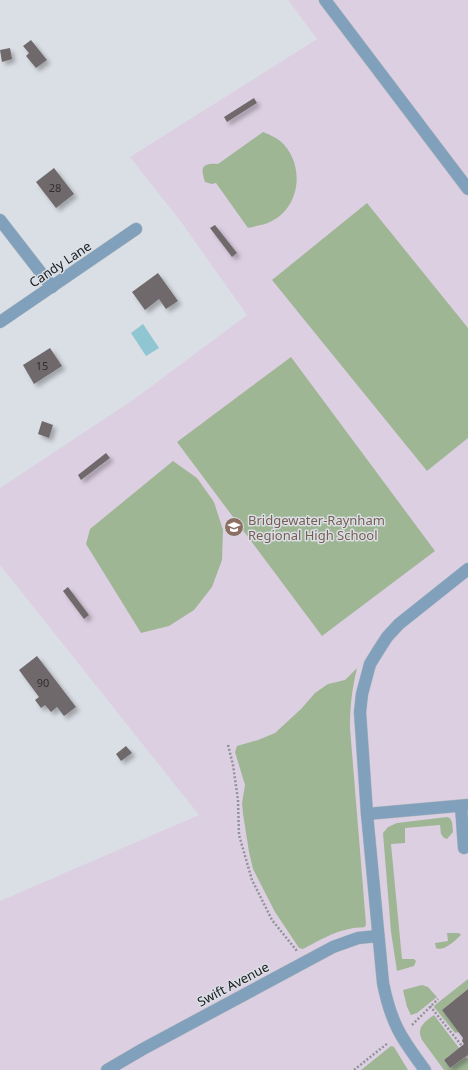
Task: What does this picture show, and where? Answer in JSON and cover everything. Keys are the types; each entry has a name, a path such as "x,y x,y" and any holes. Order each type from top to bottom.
{"street":[{"path":"325,0 468,189"},
{"path":"0,220 52,287"},
{"name":"Candy Lane","path":"0,322 136,229"},
{"path":"424,1070 399,1035 388,1007 383,983 367,814 360,712 362,694 370,664 384,641 399,624 468,569"},
{"path":"367,814 464,805 464,848"},
{"name":"Swift Avenue","path":"107,1070 305,961 345,942 358,938 378,936"}],"path":[{"path":"228,745 238,800 240,835 252,880 272,920 305,961"},
{"path":"412,1025 438,999"},
{"path":"430,1006 462,1046"},
{"path":"354,1070 388,1044"}],"shaded area":[{"name":"Bridgewater-Raynham Regional High School","path":"288,0 468,0 468,1070 0,1070 0,901 199,815 0,565 0,488 133,400 247,315 181,222 130,157 317,39"}],"green space":[{"path":"263,132 279,140 287,149 293,159 296,171 296,183 294,194 289,205 282,214 272,221 248,228 216,183 212,184 205,182 203,169 209,164 218,164"},
{"path":"367,203 468,328 468,438 427,471 272,280"},
{"path":"291,357 435,551 322,636 177,442"},
{"path":"173,461 197,478 214,502 223,530 222,560 212,587 194,610 169,626 141,633 86,544 90,529"},
{"path":"357,668 350,712 350,728 366,924 365,927 343,930 303,949 299,948 275,912 253,869 243,814 242,803 245,785 235,752 237,746 275,733 301,709 315,693 328,684 345,680"},
{"path":"447,817 450,818 452,822 453,832 447,839 441,834 440,825 405,828 405,843 391,844 402,959 414,959 416,961 414,966 397,971 391,932 383,833 388,827 397,823"},
{"path":"447,933 459,933 461,935 445,947 439,949 436,948 435,943 448,941"},
{"path":"468,979 468,989 442,1010 459,1032 455,1033 434,1007"},
{"path":"422,985 428,987 437,997 417,1013 411,1015 407,1007 403,990"},
{"path":"434,1015 459,1048 444,1060 450,1068 466,1057 468,1060 468,1070 444,1070 422,1040 420,1032 422,1026"},
{"path":"391,1046 394,1047 408,1070 361,1070"}],"water":[{"path":"143,324 159,348 146,356 131,333"}],"building":[{"path":"31,40 47,60 36,68 26,56 29,53 23,46"},
{"path":"10,48 12,59 2,62 0,50"},
{"path":"254,98 257,103 227,122 224,117"},
{"path":"54,168 74,194 56,208 36,182"},
{"path":"215,225 237,253 232,257 210,228"},
{"path":"158,273 178,301 166,309 159,299 145,310 132,292"},
{"path":"50,348 62,366 34,384 23,365"},
{"path":"42,421 53,425 49,438 38,434"},
{"path":"106,453 110,458 81,480 78,475"},
{"path":"68,587 89,615 84,619 63,591"},
{"path":"37,656 76,707 64,716 57,707 51,712 45,705 41,708 35,700 39,697 19,670"},
{"path":"126,746 132,753 121,761 116,754"},
{"path":"468,989 468,1055 450,1068 444,1060 464,1044 462,1041 463,1038 442,1010"}],"place":[{"name":"Bridgewater-Raynham Regional High School","path":"234,527"}]}
